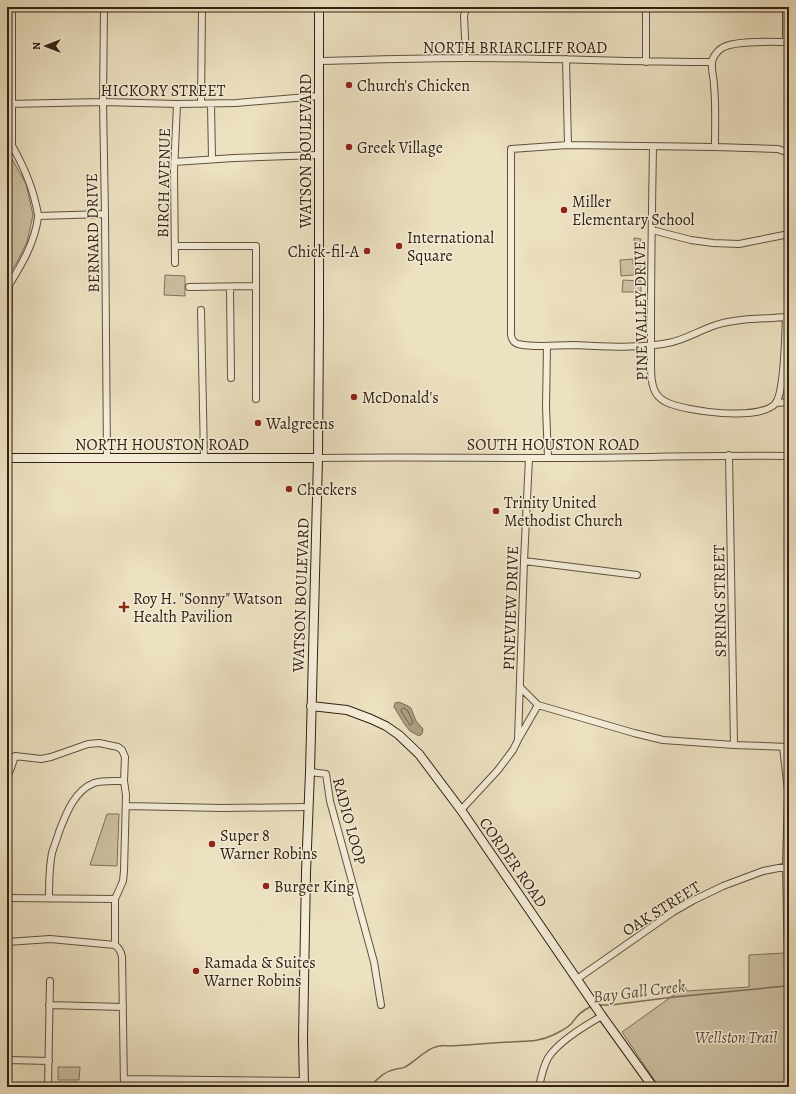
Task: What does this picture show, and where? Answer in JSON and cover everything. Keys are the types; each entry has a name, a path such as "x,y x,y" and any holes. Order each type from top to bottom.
{"main road":[{"name":"WATSON BOULEVARD","path":"304,1084 303,1039 306,872 318,458 319,7"},
{"name":"NORTH HOUSTON ROAD","path":"7,458 318,458"},
{"name":"CORDER ROAD","path":"311,706 346,710 378,722 399,735 419,754 461,810 602,1016 653,1087"}],"street":[{"path":"12,7 10,104 12,144"},
{"name":"BERNARD DRIVE","path":"104,7 103,102 107,458"},
{"path":"201,104 202,7"},
{"path":"466,7 464,16 466,58"},
{"path":"646,7 646,62"},
{"path":"715,147 712,62 715,54 721,48 730,44 787,42 786,7"},
{"name":"NORTH BRIARCLIFF ROAD","path":"319,60 466,58 712,62"},
{"path":"566,59 568,145"},
{"name":"HICKORY STREET","path":"10,104 103,102 211,104 319,96"},
{"name":"BIRCH AVENUE","path":"175,263 174,162 177,104"},
{"path":"211,104 212,159"},
{"path":"7,137 12,144 29,182 38,216 32,242 20,267 8,285 7,458"},
{"path":"776,403 781,386 787,316 733,321 716,325 683,339 651,345 547,346 517,344 512,340 511,149 568,145 715,147 771,149 789,153"},
{"name":"PINE VALLEY DRIVE","path":"653,147 651,345 652,382 654,391 659,398 666,402 686,409 736,414 766,410 776,403 789,402"},
{"path":"174,162 318,155"},
{"path":"38,216 105,214"},
{"path":"652,230 691,240 739,244 789,234"},
{"path":"175,246 256,246 256,399"},
{"path":"189,287 256,286"},
{"path":"230,287 231,378"},
{"path":"201,310 204,458"},
{"path":"547,346 546,407 548,458"},
{"path":"781,386 789,389"},
{"name":"SOUTH HOUSTON ROAD","path":"318,458 548,458 729,455 789,456"},
{"name":"SPRING STREET","path":"729,455 734,745"},
{"name":"PINEVIEW DRIVE","path":"518,740 529,458"},
{"path":"524,561 637,575"},
{"path":"520,687 538,704 634,733 663,740 786,747 788,791 789,1028"},
{"path":"461,810 498,770 513,750 538,704"},
{"path":"7,777 14,756 41,759 88,744 100,743 118,747 122,750 125,757 124,781 126,806 123,881 115,899 115,944 122,953 124,1087"},
{"name":"RADIO LOOP","path":"310,772 326,774 330,801 374,962 381,1005"},
{"path":"49,899 49,876 53,850 72,803 79,794 95,782 124,781"},
{"path":"126,806 222,808 308,807"},
{"name":"OAK STREET","path":"577,979 673,912 694,900 723,886 763,871 788,866"},
{"path":"7,898 115,899"},
{"path":"7,942 58,940 115,944"},
{"path":"48,1087 50,981"},
{"path":"49,1005 123,1008"},
{"path":"539,1087 542,1071 549,1056 574,1033 602,1016"},
{"path":"7,1060 48,1061"},
{"path":"124,1079 304,1084"}],"green space":[{"path":"7,150 26,184 33,215 27,242 17,262 7,277"},
{"path":"634,238 641,239 640,249 634,249"},
{"path":"633,259 633,264 640,264 641,272 634,271 634,275 621,276 620,260"},
{"path":"165,275 185,276 185,296 164,295"},
{"path":"623,280 641,281 641,292 622,292"},
{"path":"107,814 119,814 117,866 90,865"},
{"name":"Wellston Trail","path":"785,953 787,1087 659,1087 622,1032 685,987 687,991 749,987 749,955"},
{"path":"58,1067 80,1067 79,1080 58,1080"}],"water":[{"path":"399,702 411,708 416,721 423,729 422,734 419,736 410,731 394,707 395,703"}],"waterway":[{"name":"Bay Gall Creek","path":"597,1005 611,1005 786,986"},
{"name":"Bay Gall Creek","path":"371,1087 385,1073 404,1068 426,1052 436,1047 543,1039 567,1027 580,1014 592,1006"}],"place":[{"name":"Church's Chicken","path":"349,85"},
{"name":"Greek Village","path":"349,147"},
{"name":"Miller Elementary School","path":"564,210"},
{"name":"International Square","path":"399,246"},
{"name":"Chick-fil-A","path":"367,251"},
{"name":"McDonald's","path":"354,397"},
{"name":"Walgreens","path":"258,423"},
{"name":"Checkers","path":"289,489"},
{"name":"Trinity United Methodist Church","path":"496,511"},
{"name":"Roy H. \"Sonny\" Watson Health Pavilion","path":"124,607"},
{"name":"Super 8 Warner Robins","path":"212,844"},
{"name":"Burger King","path":"266,886"},
{"name":"Ramada & Suites Warner Robins","path":"196,971"}]}
